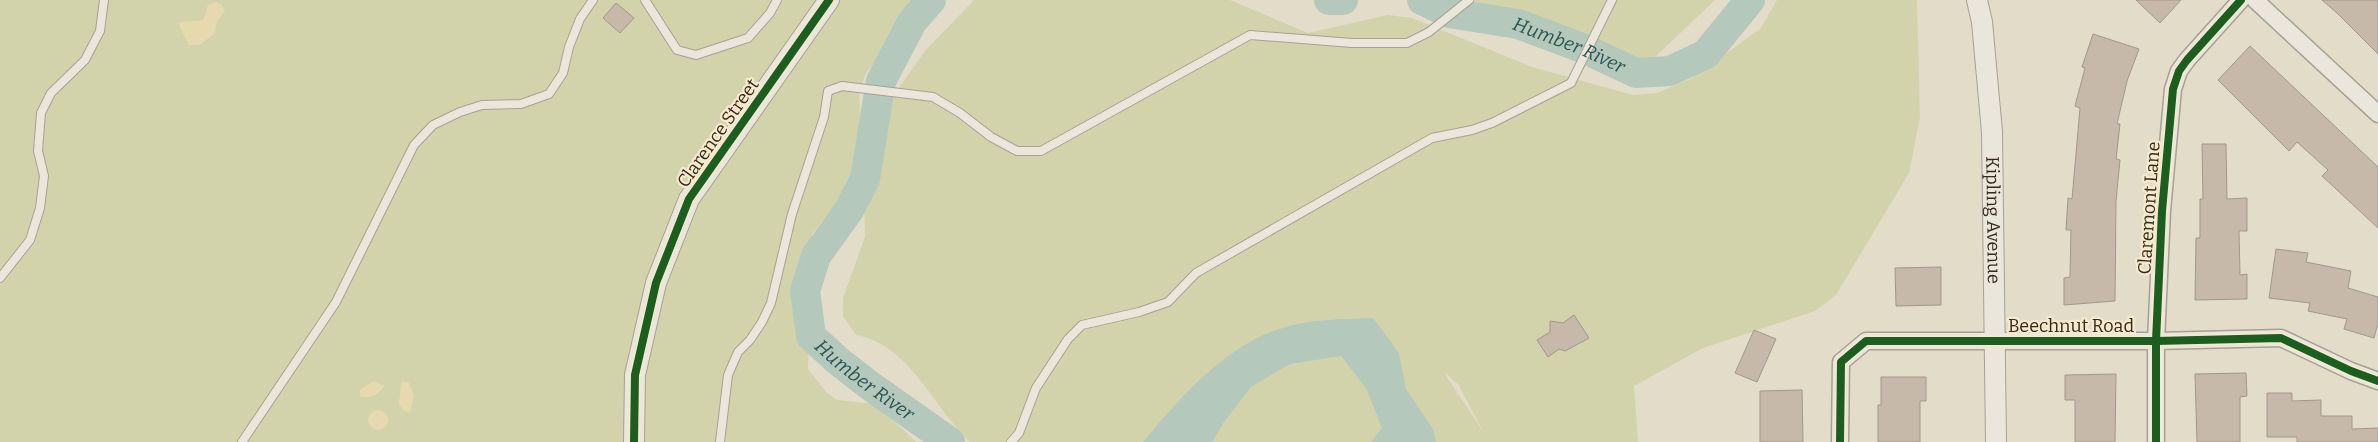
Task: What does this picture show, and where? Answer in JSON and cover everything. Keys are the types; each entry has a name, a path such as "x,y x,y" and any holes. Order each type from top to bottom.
{"street":[{"name":"Clarence Street","path":"634,442 635,375 654,292 689,199 828,0"},
{"name":"Kipling Avenue","path":"1977,0 1982,22 1992,132 1996,442"},
{"name":"Claremont Lane","path":"2156,442 2156,340 2162,211 2173,89 2179,71 2187,60 2241,0"},
{"path":"2255,0 2378,114"},
{"name":"Beechnut Road","path":"1840,442 1841,362 1866,341 2281,338 2351,372 2378,381"}],"lane":[{"path":"0,278 30,240 40,208 44,176 38,151 41,112 52,93 85,60 100,31 104,0"},
{"path":"242,442 336,302 414,145 432,125 460,112 482,105 520,104 549,94 563,73 569,47 580,19 593,0"},
{"path":"645,0 677,50 696,55 748,38 770,13 777,0"},
{"path":"720,442 728,375 738,352 754,334 771,303 792,214 824,117 828,91 842,86 933,97 960,113 991,137 1017,151 1041,151 1250,34 1352,43 1407,43 1429,32 1470,0"},
{"path":"1011,442 1019,433 1036,388 1068,339 1082,325 1139,312 1168,302 1196,273 1432,138 1472,130 1492,123 1571,83 1612,0"}],"green space":[{"path":"0,0 918,0 908,19 866,73 859,93 863,152 845,192 812,234 808,369 827,393 837,400 876,404 916,442 0,442"},
{"path":"974,0 1230,0 1308,33 1388,15 1412,18 1532,67 1633,95 1657,93 1693,78 1761,28 1777,0 1917,0 1920,117 1909,173 1836,295 1815,311 1703,348 1634,386 1638,442 970,442 906,364 891,351 875,341 856,335 843,316 843,298 865,237 864,197 879,162 891,99 925,51","holes":["1445,373 1458,384 1484,433"]},
{"path":"1459,0 1715,0 1656,56 1622,66 1484,15"}],"sand":[{"path":"216,2 221,4 225,11 217,21 215,33 200,45 189,45 179,25 180,22 204,19 208,5"},
{"path":"374,381 384,386 380,392 371,397 360,396 360,390"},
{"path":"403,381 409,383 414,396 410,413 403,410 399,404 401,383"},
{"path":"378,410 385,413 388,420 385,427 378,430 371,427 368,420 371,413"}],"shaded area":[{"path":"1373,318 1399,353 1406,389 1433,429 1436,442 1371,442 1382,428 1366,388 1341,356 1290,364 1251,387 1224,422 1212,442 1143,442 1189,390 1244,345 1264,335 1297,324"}],"building":[{"path":"2136,0 2181,0 2160,23"},
{"path":"2322,0 2378,0 2378,54 2337,13"},
{"path":"616,3 634,18 620,33 603,18"},
{"path":"2093,34 2139,49 2127,81 2117,124 2120,124 2116,159 2120,160 2116,201 2115,301 2064,305 2064,278 2070,277 2071,230 2066,230 2068,198 2072,199 2080,108 2075,106 2085,68 2082,67"},
{"path":"2250,46 2378,167 2378,228 2322,176 2328,170 2297,142 2289,151 2218,80"},
{"path":"2202,144 2226,144 2227,199 2247,198 2247,231 2239,231 2240,275 2247,274 2247,299 2195,300 2196,238 2200,238 2200,199 2203,199"},
{"path":"2276,249 2308,253 2306,262 2351,271 2348,288 2378,297 2378,323 2374,338 2344,329 2347,319 2308,311 2310,303 2269,298"},
{"path":"1941,267 1941,305 1896,306 1895,268"},
{"path":"1574,315 1589,338 1565,351 1559,349 1548,357 1537,340 1550,332 1550,321 1563,323"},
{"path":"1754,330 1776,339 1757,382 1735,373"},
{"path":"2246,373 2247,396 2240,397 2240,442 2197,442 2195,374"},
{"path":"2116,374 2115,442 2075,442 2075,400 2065,400 2065,375"},
{"path":"1881,377 1926,377 1926,401 1920,401 1920,442 1878,442 1878,405 1881,405"},
{"path":"1802,390 1803,442 1760,442 1760,391"},
{"path":"2267,393 2292,393 2292,401 2321,400 2321,416 2352,416 2352,429 2378,428 2378,442 2297,442 2297,437 2267,437"}],"waterway":[{"name":"Humber River","path":"931,0 912,22 881,81 865,179 849,210 816,256 805,291 811,336 837,360 869,385 950,442"},
{"name":"Humber River","path":"1329,0 1343,0"},
{"name":"Humber River","path":"1422,0 1449,13 1518,24 1585,49 1636,73 1670,71 1706,54 1750,0"}],"cycle path":[{"path":"634,442 635,375 656,283 689,199 829,0"},
{"path":"2156,442 2156,341 2162,211 2173,89 2179,71 2187,60 2241,0"},
{"path":"1840,442 1841,362 1866,341 2156,341 2281,338 2351,371 2378,381"}]}
